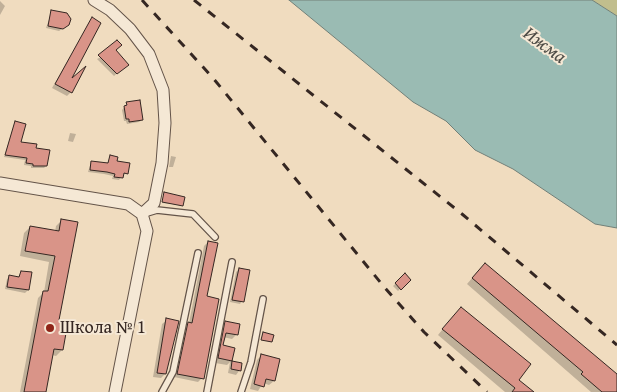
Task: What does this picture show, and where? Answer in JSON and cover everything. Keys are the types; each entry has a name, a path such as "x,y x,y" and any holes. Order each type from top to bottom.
{"street":[{"path":"94,0 110,10 130,29 148,54 163,90 165,123 162,164 154,203 142,214"},
{"path":"0,183 128,204 142,214 147,231 115,392"}],"lane":[{"path":"142,214 157,210 193,214 214,237"},
{"path":"162,392 173,372 198,253"},
{"path":"207,392 232,262"},
{"path":"241,392 251,362 263,299"}],"shaded area":[{"path":"592,0 617,0 617,16"}],"water":[{"name":"Ижма","path":"289,0 592,0 617,16 617,228 595,224 513,169 475,150 446,121 413,102"}],"building":[{"path":"51,10 67,13 71,19 69,25 63,29 48,26"},
{"path":"92,17 101,23 72,78 86,66 72,93 55,84"},
{"path":"117,40 122,45 116,50 129,65 117,74 98,55"},
{"path":"140,100 143,120 129,122 129,119 126,119 124,106 127,105 126,102"},
{"path":"15,121 26,124 21,142 37,144 36,148 50,150 47,166 33,166 33,164 26,163 27,158 5,155"},
{"path":"110,155 118,157 117,161 130,163 128,174 124,173 123,178 114,177 115,174 107,172 90,170 91,161 108,163"},
{"path":"164,192 185,197 183,206 162,202"},
{"path":"61,219 78,222 59,320 68,322 63,350 54,349 46,392 24,392 43,291 48,291 55,256 25,251 30,226 59,231"},
{"path":"208,241 218,243 207,296 219,299 204,379 177,374 188,322 192,323"},
{"path":"485,263 617,374 617,392 602,392 581,374 583,372 472,278"},
{"path":"239,268 250,270 244,302 232,300"},
{"path":"21,271 32,272 29,290 7,287 9,275 19,277"},
{"path":"405,273 411,280 401,290 395,283"},
{"path":"461,307 531,364 519,380 534,392 512,392 515,388 442,329"},
{"path":"166,318 179,321 166,374 157,373"},
{"path":"225,321 240,324 238,335 226,333 223,345 235,348 232,361 218,358"},
{"path":"263,332 274,335 272,342 261,340"},
{"path":"261,354 280,359 275,381 266,379 264,387 254,384"},
{"path":"232,361 242,363 241,371 231,369"}],"railway":[{"path":"142,0 213,78 385,288 424,332 487,392"},
{"path":"194,0 462,214 617,345"}],"place":[{"name":"Школа № 1","path":"50,328"}]}
